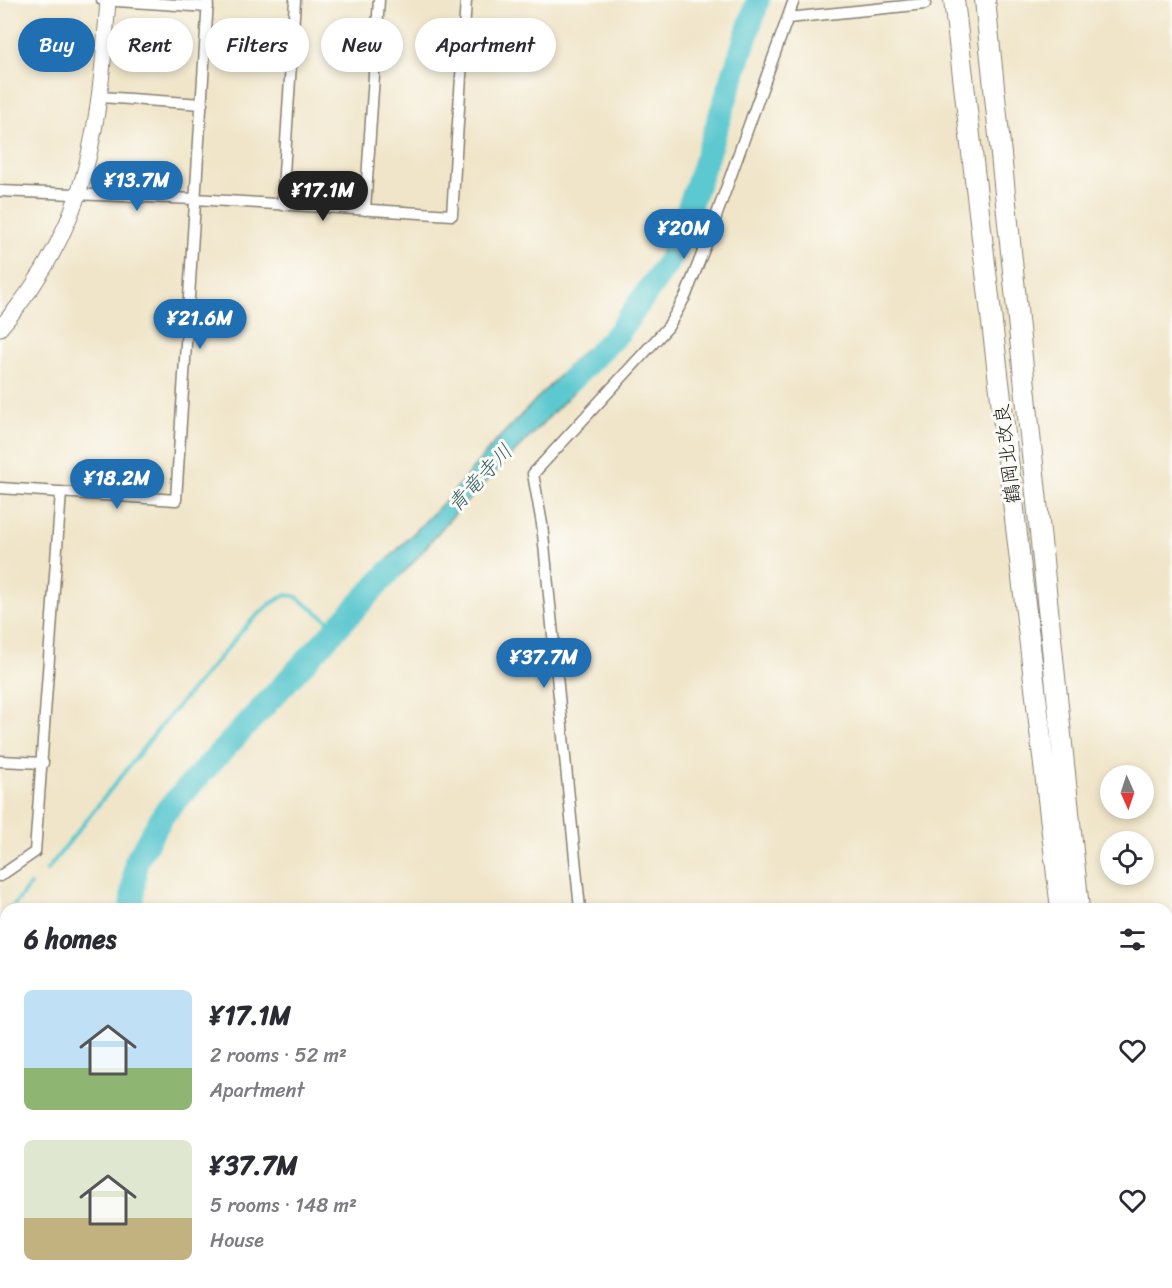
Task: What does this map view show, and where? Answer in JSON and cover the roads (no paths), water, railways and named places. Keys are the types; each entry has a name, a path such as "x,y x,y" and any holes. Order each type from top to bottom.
{"highway":[{"name":"鶴岡北改良","path":"954,0 1060,903"},
{"name":"鶴岡北改良","path":"985,0 1078,903"}],"street":[{"path":"0,488 176,500 208,3 102,0"},
{"path":"0,328 42,274 79,196 101,97 108,0"},
{"path":"282,205 295,0"},
{"path":"365,210 379,0"},
{"path":"0,191 195,199 452,215 466,0"},
{"path":"579,903 542,524 533,474 668,327 686,295 794,0"},
{"path":"788,18 926,4"},
{"path":"101,97 202,104"},
{"path":"0,876 35,852 61,492"},
{"path":"0,761 43,763"}],"water":[{"path":"585,349 599,364 447,522 413,563 377,599 361,587 450,496 494,443"}],"waterway":[{"name":"青竜寺川","path":"571,380 618,333 669,261 699,180 758,0"},
{"name":"青竜寺川","path":"132,903 136,861 165,812 390,571"},
{"path":"47,870 160,727 249,623 269,605 285,595 295,596 337,627"},
{"path":"16,903 30,885"}]}
